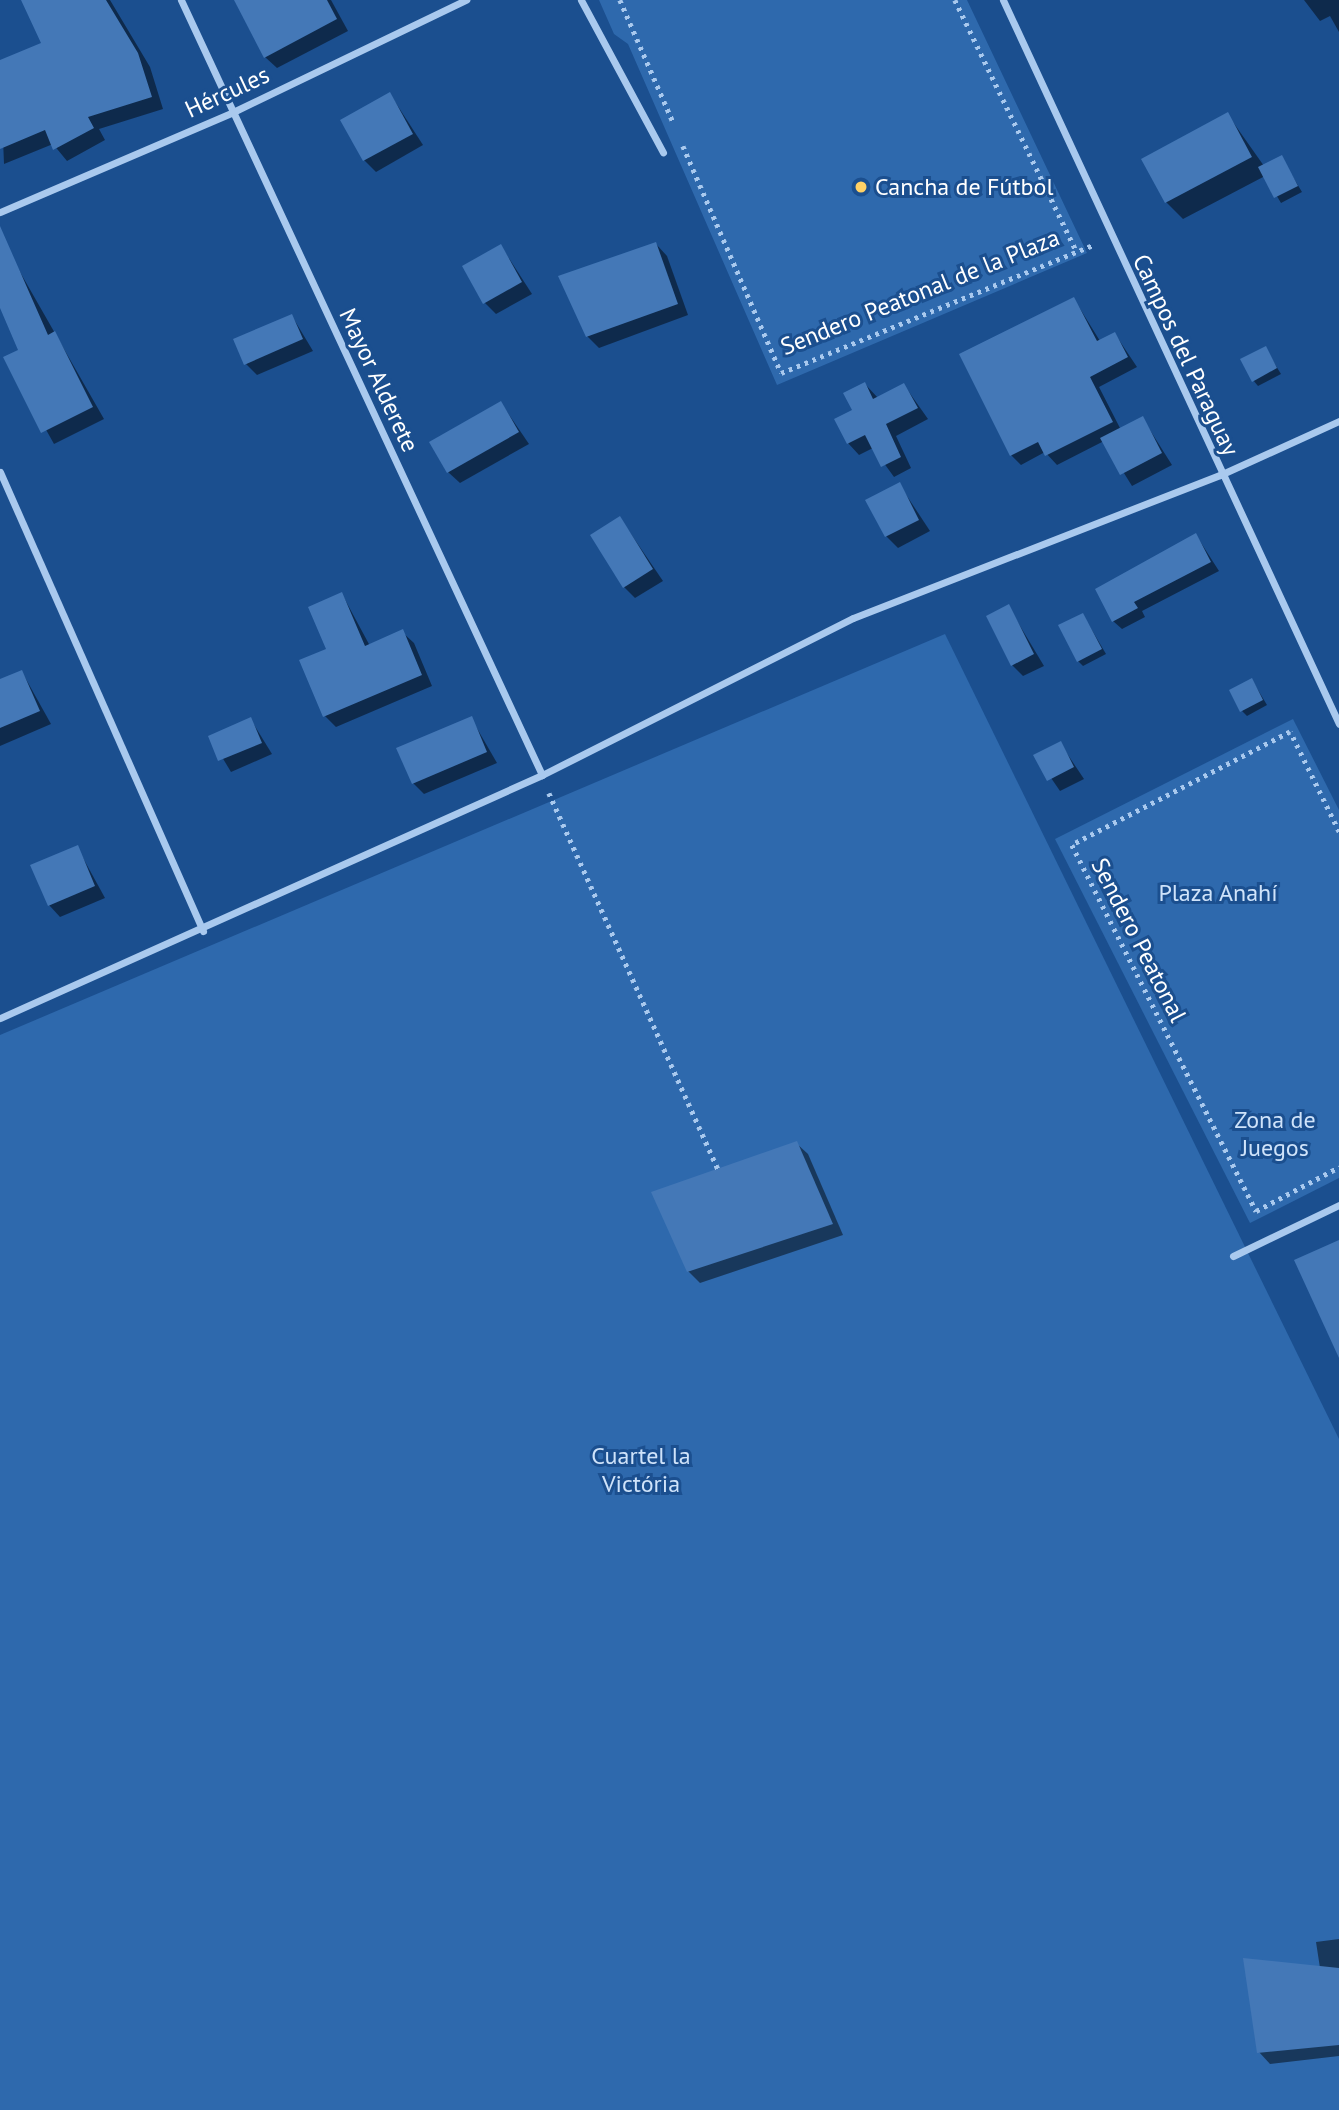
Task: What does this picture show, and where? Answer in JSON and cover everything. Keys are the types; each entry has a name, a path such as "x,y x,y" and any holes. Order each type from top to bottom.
{"street":[{"name":"Mayor Alderete","path":"181,0 542,775"},
{"name":"Hércules","path":"0,212 233,112 466,0"},
{"path":"581,0 663,152"},
{"name":"Campos del Paraguay","path":"1003,0 1220,475 1339,724"},
{"path":"0,1018 203,931 542,775 853,618 1220,475 1339,421"},
{"path":"0,472 203,931"},
{"path":"1233,1256 1339,1205"}],"path":[{"path":"620,0 675,128"},
{"name":"Sendero Peatonal de la Plaza","path":"681,141 781,373 1075,248 955,0"},
{"name":"Sendero Peatonal","path":"1339,832 1290,732 1072,845 1256,1210 1339,1167"},
{"path":"542,775 718,1169"}],"green space":[{"path":"599,0 967,0 1087,253 777,385 628,44 614,34"},
{"name":"Cuartel la Victória","path":"945,634 1339,1439 1339,2110 0,2110 0,1035"},
{"name":"Plaza Anahí","path":"1293,719 1339,810 1339,1178 1250,1223 1055,839"}],"building":[{"path":"21,0 106,0 138,53 152,97 88,117 94,128 53,150 45,130 0,149 0,60 41,43"},
{"path":"234,0 327,0 337,19 264,58"},
{"path":"390,92 413,134 363,161 340,120"},
{"path":"1228,112 1252,157 1165,203 1141,159"},
{"path":"1282,155 1298,186 1274,198 1258,167"},
{"path":"0,226 48,335 55,331 93,407 41,433 3,357 18,350 0,308"},
{"path":"656,242 678,304 586,337 558,276"},
{"path":"501,244 522,282 483,304 462,266"},
{"path":"1074,297 1097,341 1115,332 1128,357 1090,377 1113,422 1045,456 1038,442 1010,456 959,354"},
{"path":"292,314 303,339 244,365 233,339"},
{"path":"1266,346 1277,368 1252,382 1240,359"},
{"path":"865,382 873,399 904,383 918,408 886,424 901,457 881,467 865,435 847,444 834,419 852,410 843,393"},
{"path":"501,401 519,432 447,473 429,442"},
{"path":"1143,416 1162,453 1120,475 1100,438"},
{"path":"900,482 919,520 885,537 865,500"},
{"path":"620,516 653,569 623,588 590,535"},
{"path":"1196,533 1211,562 1134,602 1138,608 1112,622 1095,589"},
{"path":"342,592 365,646 403,629 422,675 323,717 299,660 326,649 308,607"},
{"path":"1009,604 1034,654 1011,666 986,616"},
{"path":"1083,613 1102,649 1077,662 1058,625"},
{"path":"22,670 40,711 0,728 0,679"},
{"path":"1252,678 1263,700 1240,712 1229,690"},
{"path":"472,716 487,752 412,784 396,748"},
{"path":"251,717 262,743 218,761 208,736"},
{"path":"1061,741 1074,767 1047,781 1033,755"},
{"path":"78,845 95,886 48,906 30,865"},
{"path":"797,1141 833,1224 687,1272 651,1192"},
{"path":"1339,1240 1339,1358 1294,1260"},
{"path":"1243,1958 1339,1968 1339,2045 1257,2053"}],"place":[{"name":"Cancha de Fútbol","path":"861,187"}],"park label":[{"name":"Zona de Juegos","path":"1275,1134"}]}
